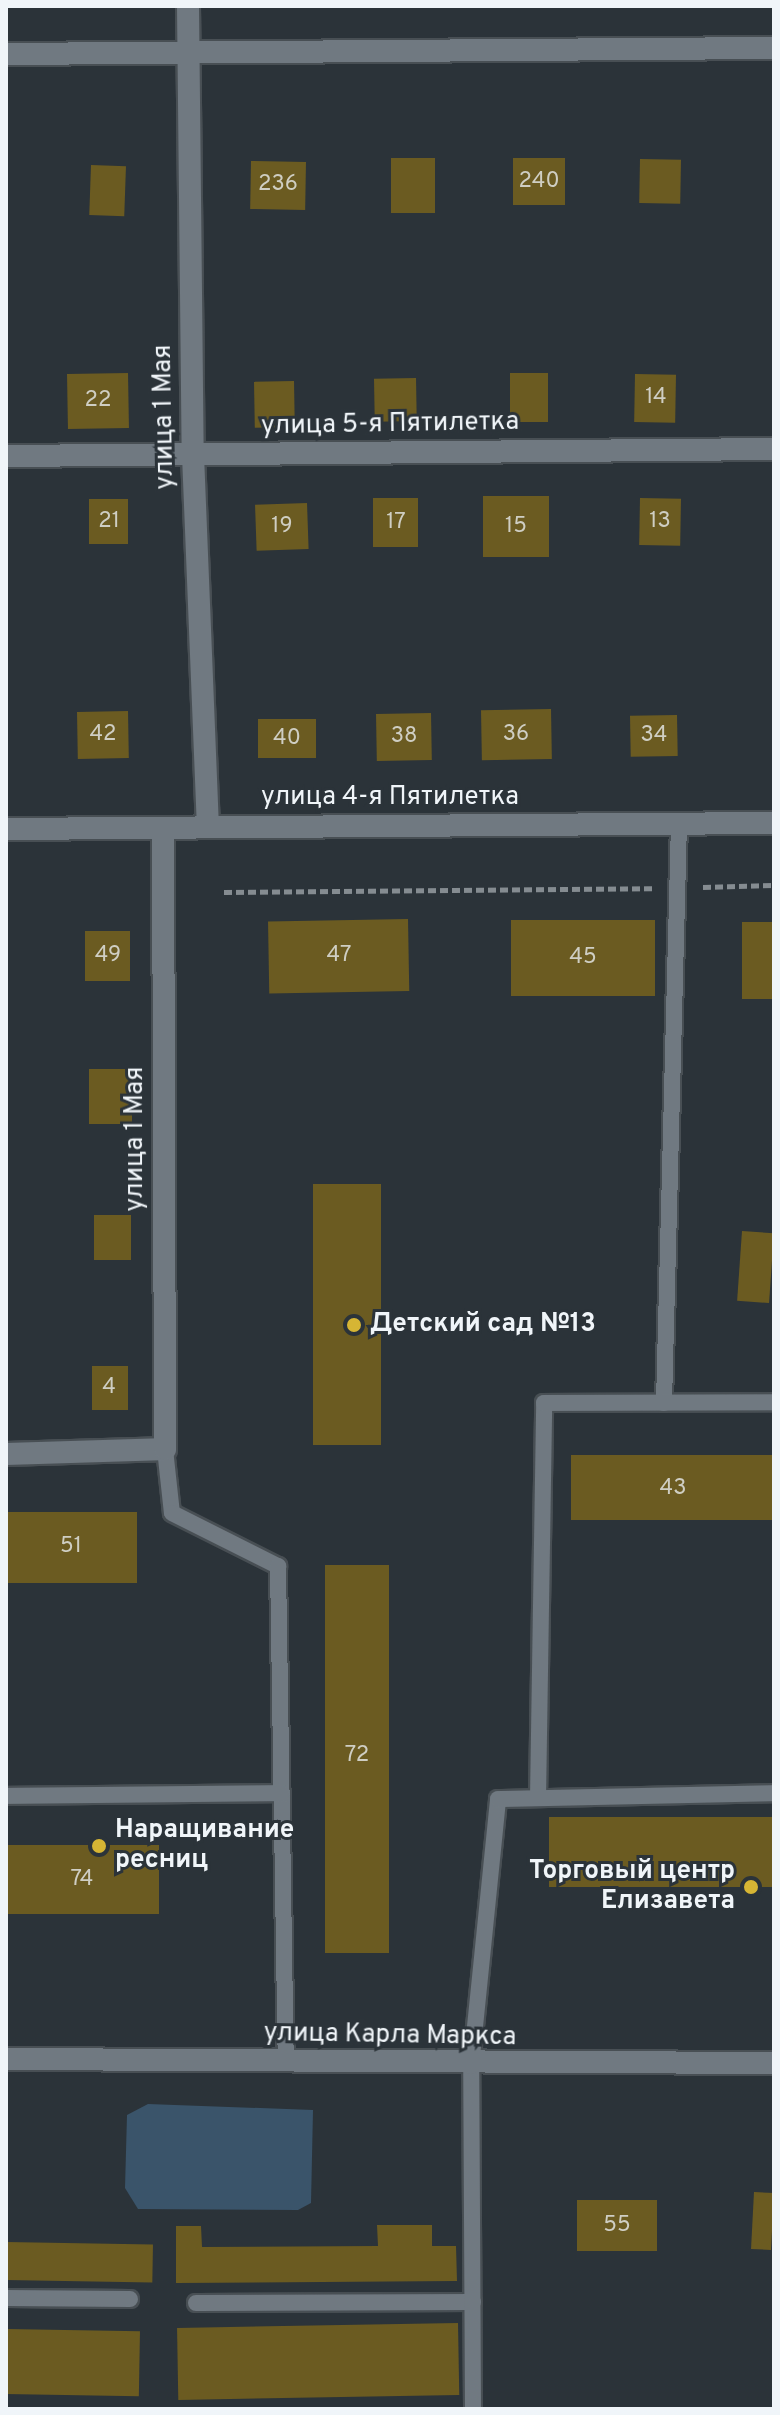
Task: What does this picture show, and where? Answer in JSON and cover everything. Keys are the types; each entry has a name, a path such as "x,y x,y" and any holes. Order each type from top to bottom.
{"street":[{"name":"улица 1 Мая","path":"188,6 193,455 208,827"},
{"path":"6,54 188,50 774,48"},
{"name":"улица 5-я Пятилетка","path":"6,456 774,449"},
{"name":"улица 4-я Пятилетка","path":"6,829 774,823"},
{"name":"улица 1 Мая","path":"163,828 165,1449"},
{"path":"6,1454 165,1449"},
{"name":"улица Карла Маркса","path":"6,2059 471,2066 774,2063"}],"lane":[{"path":"664,1403 679,824"},
{"path":"538,1798 544,1403 774,1402"},
{"path":"165,1449 172,1513 278,1566 286,2063"},
{"path":"6,1796 282,1793"},
{"path":"473,2409 471,2066 498,1799 774,1793"},
{"path":"6,2298 130,2299"},
{"path":"196,2303 473,2302"}],"path":[{"path":"224,892 774,885"}],"shaded area":[{"path":"148,2104 313,2110 311,2203 298,2210 138,2209 125,2188 127,2115"}],"building":[{"path":"391,158 435,158 435,213 391,213"},
{"path":"513,158 565,158 565,205 513,205"},
{"path":"640,159 681,160 680,204 639,203"},
{"path":"251,161 306,162 305,210 250,209"},
{"path":"91,165 126,166 124,216 89,215"},
{"path":"128,373 129,428 68,429 67,374"},
{"path":"510,373 548,373 548,422 510,422"},
{"path":"635,374 676,375 675,423 634,422"},
{"path":"416,378 417,421 375,422 374,379"},
{"path":"294,381 295,427 255,428 254,382"},
{"path":"483,496 549,496 549,557 483,557"},
{"path":"373,498 418,498 418,547 373,547"},
{"path":"640,498 681,499 680,546 639,545"},
{"path":"89,499 128,499 128,544 89,544"},
{"path":"307,503 309,549 257,551 255,505"},
{"path":"551,709 552,759 482,760 481,710"},
{"path":"128,711 129,758 78,759 77,712"},
{"path":"431,713 432,760 377,761 376,714"},
{"path":"677,715 678,756 631,757 630,716"},
{"path":"258,719 316,719 316,758 258,758"},
{"path":"408,919 409,991 269,993 268,921"},
{"path":"511,920 655,920 655,996 511,996"},
{"path":"742,922 774,922 774,999 742,999"},
{"path":"85,931 130,931 130,981 85,981"},
{"path":"89,1069 132,1069 132,1124 89,1124"},
{"path":"313,1184 381,1184 381,1445 313,1445"},
{"path":"94,1215 131,1215 131,1260 94,1260"},
{"path":"742,1231 774,1233 769,1303 737,1301"},
{"path":"92,1366 128,1366 128,1410 92,1410"},
{"path":"571,1455 774,1455 774,1520 571,1520"},
{"path":"6,1512 137,1512 137,1583 6,1583"},
{"path":"325,1565 389,1565 389,1953 325,1953"},
{"path":"549,1817 774,1817 774,1887 549,1887"},
{"path":"6,1845 159,1845 159,1914 6,1914"},
{"path":"754,2192 774,2193 771,2250 751,2249"},
{"path":"577,2200 657,2200 657,2251 577,2251"},
{"path":"377,2225 432,2225 432,2246 456,2246 457,2281 176,2283 176,2226 201,2226 202,2247 378,2246"},
{"path":"6,2242 153,2245 152,2283 6,2280"},
{"path":"458,2323 459,2395 178,2400 177,2328"},
{"path":"6,2329 140,2331 139,2396 6,2394"}],"place":[{"name":"Детский сад №13","path":"354,1325"},
{"name":"Наращивание ресниц","path":"99,1846"},
{"name":"Торговый центр Елизавета","path":"751,1887"}]}
